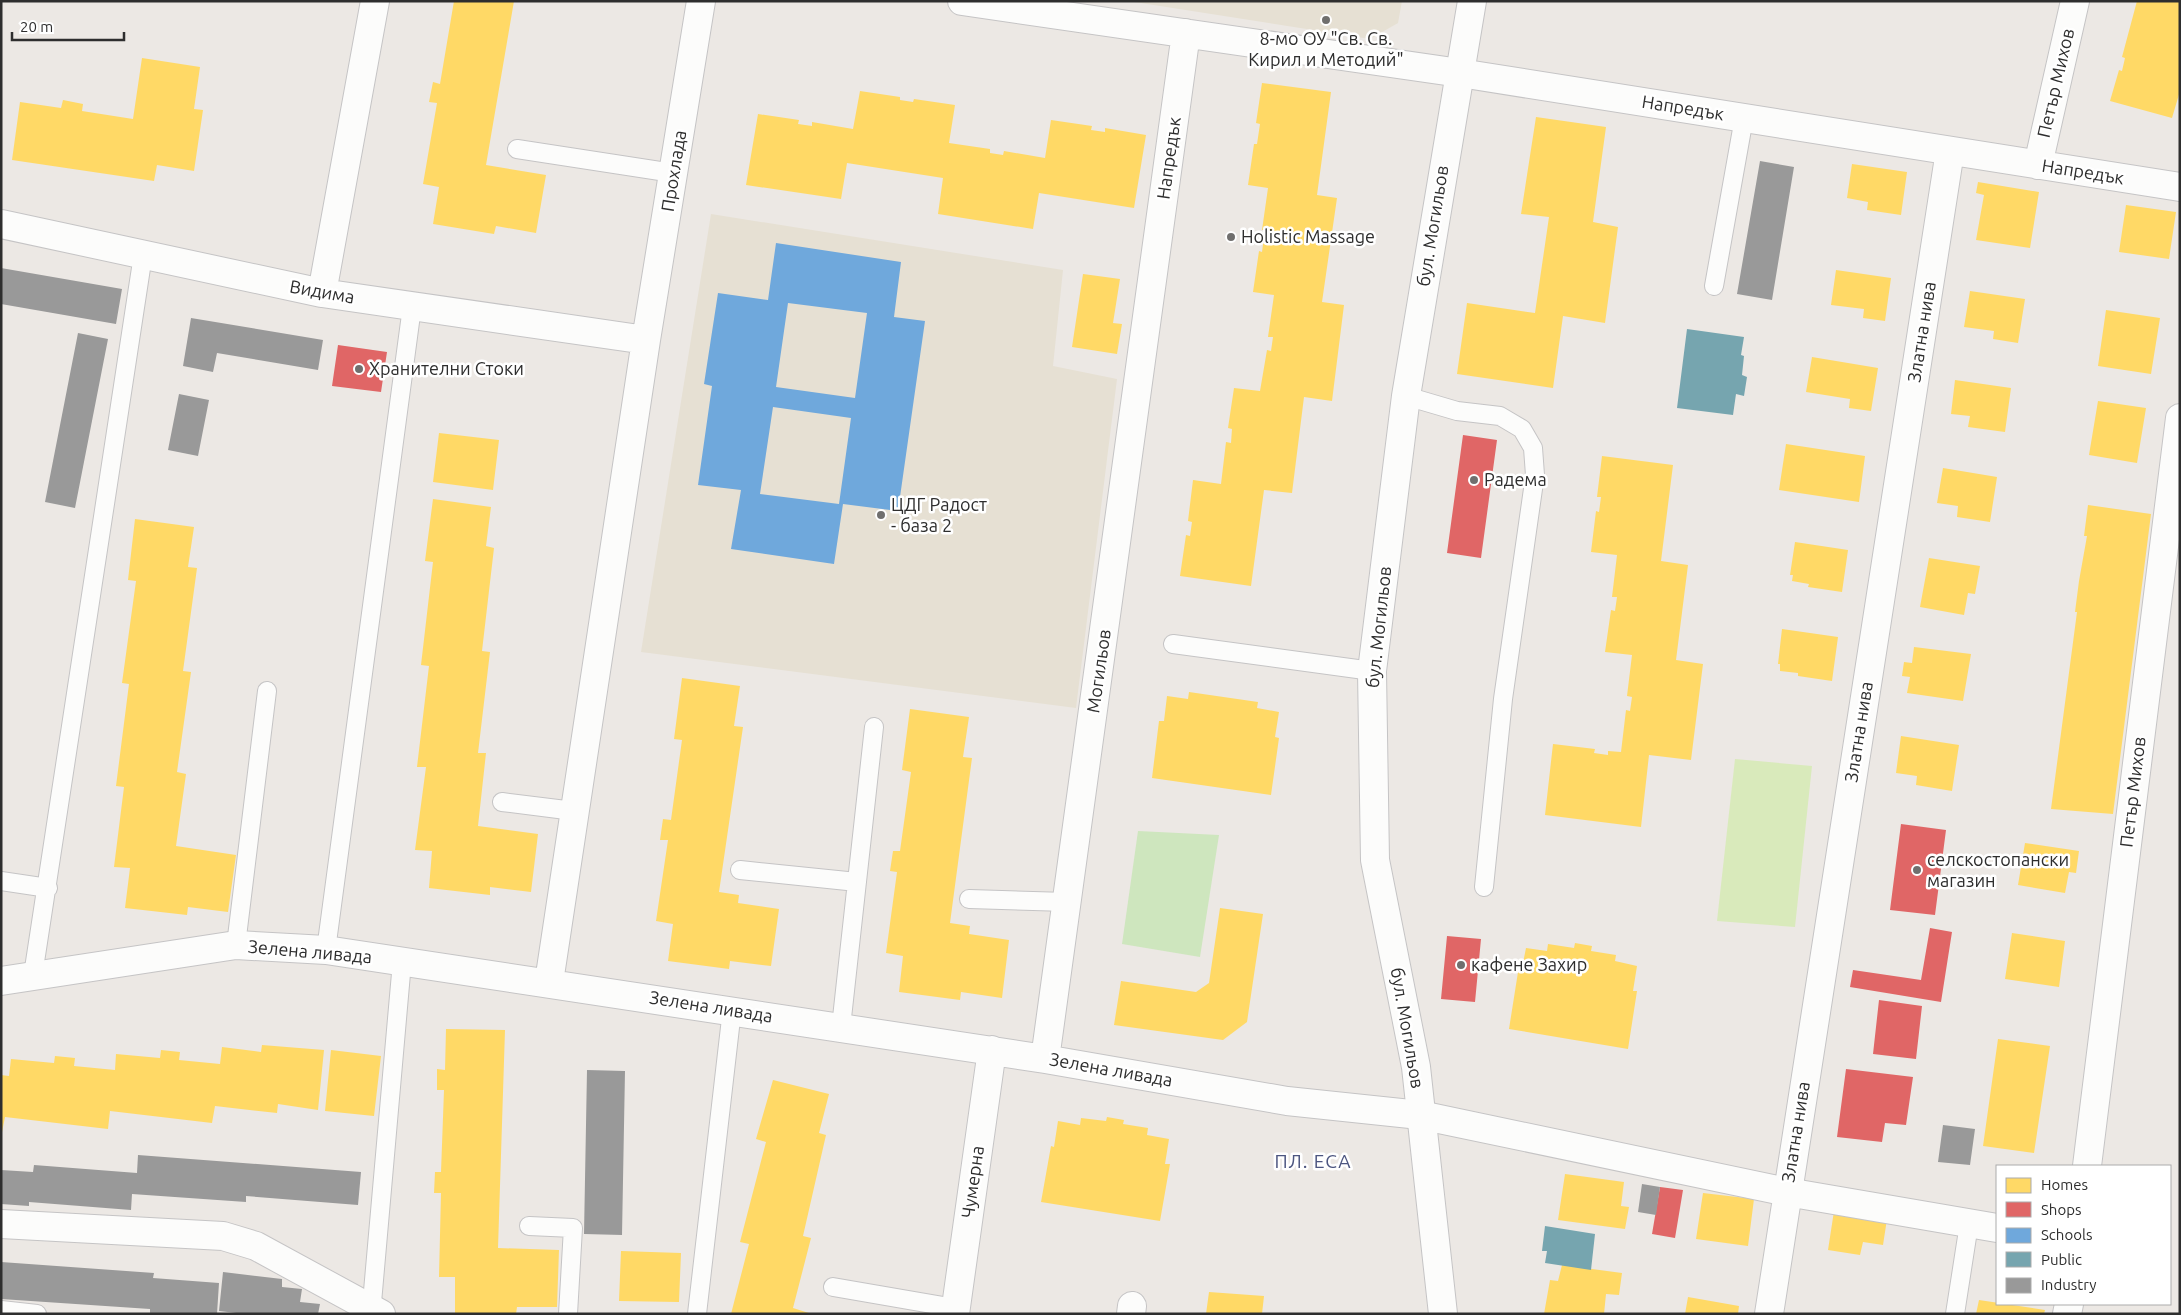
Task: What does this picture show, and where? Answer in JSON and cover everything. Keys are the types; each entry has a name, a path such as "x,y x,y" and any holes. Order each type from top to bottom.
{"street":[{"path":"322,293 375,1"},
{"name":"Прохлада","path":"549,982 646,340 701,1"},
{"name":"Напредък","path":"962,1 1460,73 2180,187"},
{"name":"бул. Могильов","path":"1443,1314 1416,1067 1375,860 1372,671 1406,396 1472,1"},
{"name":"Петър Михов","path":"2038,164 2075,1"},
{"name":"Напредък","path":"1152,283 1186,33"},
{"name":"Златна нива","path":"1769,1314 1950,151"},
{"name":"Видима","path":"1,224 322,293 646,340"},
{"name":"Могильов","path":"1045,1059 1152,283"},
{"name":"Петър Михов","path":"2087,1165 2180,418"},
{"name":"Зелена ливада","path":"1,981 33,974 236,945 326,950 992,1050 1287,1101 1420,1115 1787,1192 1996,1228"},
{"name":"Чумерна","path":"955,1311 992,1050"},
{"path":"1,1224 223,1236 256,1246 375,1312"}],"lane":[{"path":"1714,286 1744,118"},
{"path":"517,149 673,173"},
{"path":"33,974 48,888 143,255"},
{"path":"326,950 412,307"},
{"path":"1406,396 1457,411 1500,416 1522,429 1534,448 1535,475 1502,700 1484,887"},
{"path":"1173,644 1372,671"},
{"path":"236,945 267,691"},
{"path":"841,1027 874,727"},
{"path":"502,802 574,811"},
{"path":"740,870 857,882"},
{"path":"1,881 48,888"},
{"path":"969,899 1067,902"},
{"path":"375,1312 402,962"},
{"path":"697,1314 732,1010"},
{"path":"1955,1314 1969,1224"},
{"path":"529,1226 573,1228 568,1314"},
{"path":"833,1287 955,1311"},
{"path":"1,1310 36,1314"}],"shaded area":[{"name":"8-мо ОУ \"Св. Св. Кирил и Методий\"","path":"1128,1 1402,1 1398,23 1370,39"},
{"name":"ЦДГ Радост - база 2","path":"711,214 1063,270 1053,366 1117,379 1076,708 641,652"}],"green space":[{"path":"1735,759 1812,766 1795,927 1717,921"},
{"path":"1138,831 1219,835 1200,957 1122,944"}],"building: Homes":[{"path":"454,1 514,1 486,165 546,175 536,233 496,226 494,234 433,224 439,187 423,184 437,103 429,102 433,82 440,84"},
{"path":"2137,1 2180,1 2180,91 2172,118 2110,101 2119,70 2122,71 2125,58 2122,57"},
{"path":"142,58 200,67 194,109 203,110 194,171 157,165 154,181 12,160 20,102 61,108 63,100 83,104 82,111 133,119"},
{"path":"1262,83 1331,92 1317,195 1337,198 1322,302 1344,305 1332,401 1304,397 1292,493 1264,490 1251,586 1180,576 1186,535 1190,536 1192,522 1188,521 1193,480 1221,484 1226,442 1231,443 1232,429 1228,428 1234,388 1260,391 1267,350 1271,351 1273,337 1268,337 1274,295 1253,292 1259,251 1262,252 1265,230 1262,230 1268,188 1248,185 1254,144 1257,144 1260,124 1256,123"},
{"path":"860,91 900,97 900,100 913,102 914,99 955,105 949,143 990,149 990,153 1003,155 1004,151 1045,158 1051,120 1092,126 1091,130 1105,132 1105,128 1146,135 1134,208 1039,193 1033,229 938,214 943,178 847,163 841,199 746,185 758,114 799,120 798,124 812,126 812,122 853,129"},
{"path":"1536,117 1606,127 1593,222 1618,227 1605,323 1563,316 1553,388 1457,374 1467,303 1535,313 1549,217 1521,214"},
{"path":"1852,164 1907,172 1901,215 1867,210 1868,202 1847,198"},
{"path":"1978,182 2039,192 2030,248 1976,240 1984,195 1976,193"},
{"path":"2126,205 2176,212 2169,259 2119,252"},
{"path":"1836,270 1891,278 1885,321 1863,318 1864,309 1831,305"},
{"path":"1083,274 1120,279 1113,323 1122,324 1117,354 1072,347"},
{"path":"1970,291 2025,299 2018,343 1993,339 1994,331 1964,327"},
{"path":"2106,310 2160,318 2151,374 2098,366"},
{"path":"1812,357 1878,368 1871,411 1849,408 1850,399 1806,392"},
{"path":"1955,380 2011,388 2005,432 1968,427 1970,416 1951,414"},
{"path":"2098,401 2146,408 2137,463 2089,455"},
{"path":"439,433 499,440 493,490 433,482"},
{"path":"1786,444 1865,456 1859,502 1779,490"},
{"path":"1602,456 1673,465 1661,561 1688,565 1676,660 1703,664 1691,760 1649,755 1641,827 1545,815 1553,744 1595,749 1594,753 1608,755 1608,751 1621,752 1626,710 1630,711 1632,697 1627,696 1632,655 1605,652 1611,610 1615,611 1617,597 1612,597 1617,555 1591,552 1596,511 1599,512 1601,497 1597,497"},
{"path":"1943,468 1997,477 1990,522 1957,517 1958,506 1937,503"},
{"path":"433,499 491,507 486,546 494,548 482,651 490,652 478,753 486,753 478,826 538,834 531,892 490,887 490,895 429,888 432,851 415,850 426,767 417,767 429,666 421,665 433,562 425,561"},
{"path":"2088,505 2151,514 2113,814 2051,809 2077,612 2075,612 2079,581 2087,536 2084,536"},
{"path":"135,519 194,527 188,567 197,568 183,671 191,672 177,772 186,774 176,846 236,855 228,912 188,907 187,915 125,908 130,868 114,867 124,787 116,786 129,684 122,683 136,581 128,580"},
{"path":"1795,542 1848,550 1842,592 1808,587 1809,584 1792,581 1793,575 1790,575"},
{"path":"1929,558 1980,566 1975,594 1968,593 1964,615 1920,607"},
{"path":"1782,629 1838,637 1832,681 1798,676 1798,673 1780,671 1780,664 1778,664"},
{"path":"1914,647 1971,654 1963,701 1907,693 1910,677 1902,676 1904,662 1912,663"},
{"path":"682,678 740,686 734,726 743,727 719,892 739,895 738,903 779,909 771,966 730,961 729,969 668,961 673,924 656,921 668,840 660,840 663,819 671,820 682,740 674,739"},
{"path":"1189,692 1258,702 1257,708 1279,712 1275,737 1279,738 1271,795 1152,778 1159,721 1164,721 1167,696 1188,699"},
{"path":"910,709 969,717 963,757 972,758 950,923 970,926 969,934 1009,940 1002,998 961,992 960,1000 899,992 903,956 886,953 897,872 890,871 893,851 900,851 911,772 902,770"},
{"path":"1901,736 1959,745 1952,791 1916,785 1917,776 1896,773"},
{"path":"2025,843 2079,851 2076,873 2069,872 2065,893 2018,885"},
{"path":"1220,908 1263,914 1247,1022 1223,1040 1114,1025 1121,981 1196,992 1209,983"},
{"path":"2012,933 2065,941 2059,987 2005,979"},
{"path":"1575,943 1592,946 1591,951 1616,955 1615,961 1637,966 1633,991 1637,991 1628,1049 1509,1029 1518,972 1521,973 1526,948 1547,951 1548,944 1574,948"},
{"path":"446,1029 505,1030 498,1248 559,1250 557,1307 517,1307 516,1314 455,1314 455,1277 439,1277 441,1193 434,1193 435,1172 441,1172 444,1090 437,1090 437,1069 445,1070"},
{"path":"1998,1039 2050,1046 2034,1153 1983,1146"},
{"path":"262,1045 324,1050 318,1110 278,1104 277,1113 215,1106 212,1123 110,1111 108,1129 5,1117 1,1137 1,1075 9,1076 11,1059 54,1063 55,1056 75,1058 74,1066 115,1070 116,1054 160,1058 161,1050 180,1052 179,1060 220,1064 222,1047 261,1052"},
{"path":"331,1050 381,1056 374,1116 325,1111"},
{"path":"773,1080 829,1094 819,1133 826,1135 803,1236 811,1238 793,1308 812,1314 731,1314 749,1244 740,1242 766,1142 756,1139"},
{"path":"1107,1117 1124,1120 1123,1124 1148,1128 1147,1135 1169,1139 1165,1164 1170,1164 1160,1221 1041,1202 1051,1146 1054,1147 1058,1121 1080,1125 1081,1118 1106,1121"},
{"path":"1565,1174 1624,1182 1621,1206 1629,1207 1625,1229 1558,1220"},
{"path":"1703,1193 1754,1199 1748,1246 1696,1239"},
{"path":"1834,1211 1887,1219 1883,1245 1863,1242 1860,1255 1828,1250"},
{"path":"621,1251 681,1253 679,1302 619,1301"},
{"path":"1562,1265 1622,1273 1619,1295 1606,1294 1604,1314 1544,1314 1550,1280 1558,1281"},
{"path":"1209,1292 1264,1296 1262,1314 1206,1314"},
{"path":"1688,1297 1739,1306 1738,1314 1685,1314"},
{"path":"1979,1300 1996,1303 1996,1305 2012,1305 2045,1310 2044,1314 1976,1314"}],"building: Shops":[{"path":"338,345 387,352 381,392 332,386"},
{"name":"Радема","path":"1463,435 1497,440 1481,558 1447,553"},
{"path":"1901,824 1946,830 1935,915 1890,910"},
{"path":"1930,928 1952,932 1941,1002 1850,987 1853,970 1921,980"},
{"name":"кафене Захир","path":"1447,936 1481,939 1475,1002 1441,999"},
{"path":"1879,1000 1922,1006 1916,1059 1873,1054"},
{"path":"1846,1069 1913,1077 1906,1125 1885,1123 1882,1142 1837,1137"},
{"path":"1660,1187 1683,1190 1675,1238 1652,1234"}],"building: Schools":[{"path":"776,243 901,262 894,317 925,321 898,511 843,504 834,564 731,549 741,490 698,485 712,386 704,384 718,293 768,300","holes":["788,303 867,313 855,398 776,387","773,407 851,418 839,504 760,494"]}],"building: Public":[{"path":"1687,329 1744,337 1741,355 1744,356 1742,375 1747,377 1744,396 1736,394 1733,415 1677,408"},
{"path":"1545,1226 1595,1234 1591,1270 1545,1263 1547,1251 1542,1251"}],"building: Industry":[{"path":"1760,161 1794,167 1772,300 1737,294"},
{"path":"1,268 122,289 116,324 1,304"},
{"path":"191,318 323,340 318,370 217,353 213,372 183,366"},
{"path":"78,333 108,339 75,508 45,502"},
{"path":"179,394 209,400 198,456 168,450"},
{"path":"587,1070 625,1071 622,1235 584,1234"},
{"path":"1943,1125 1975,1129 1970,1165 1938,1162"},
{"path":"138,1155 361,1172 358,1205 246,1196 246,1202 132,1194 131,1210 29,1202 29,1206 1,1204 1,1170 33,1172 34,1165 137,1173"},
{"path":"1642,1184 1660,1187 1656,1215 1638,1212"},
{"path":"1,1262 154,1273 153,1278 219,1283 217,1314 150,1314 150,1309 1,1299"},
{"path":"223,1272 282,1279 282,1287 302,1289 300,1302 320,1304 318,1314 245,1314 219,1311"}],"place":[{"name":"8-мо ОУ \"Св. Св. Кирил и Методий\"","path":"1326,20"},
{"name":"Holistic Massage","path":"1231,237"},
{"name":"Хранителни Стоки","path":"359,369"},
{"name":"Радема","path":"1474,480"},
{"name":"ЦДГ Радост - база 2","path":"881,515"},
{"name":"селскостопански магазин","path":"1917,870"},
{"name":"кафене Захир","path":"1461,965"}],"district":[{"name":"ПЛ. ЕСА","path":"1313,1161"}]}
